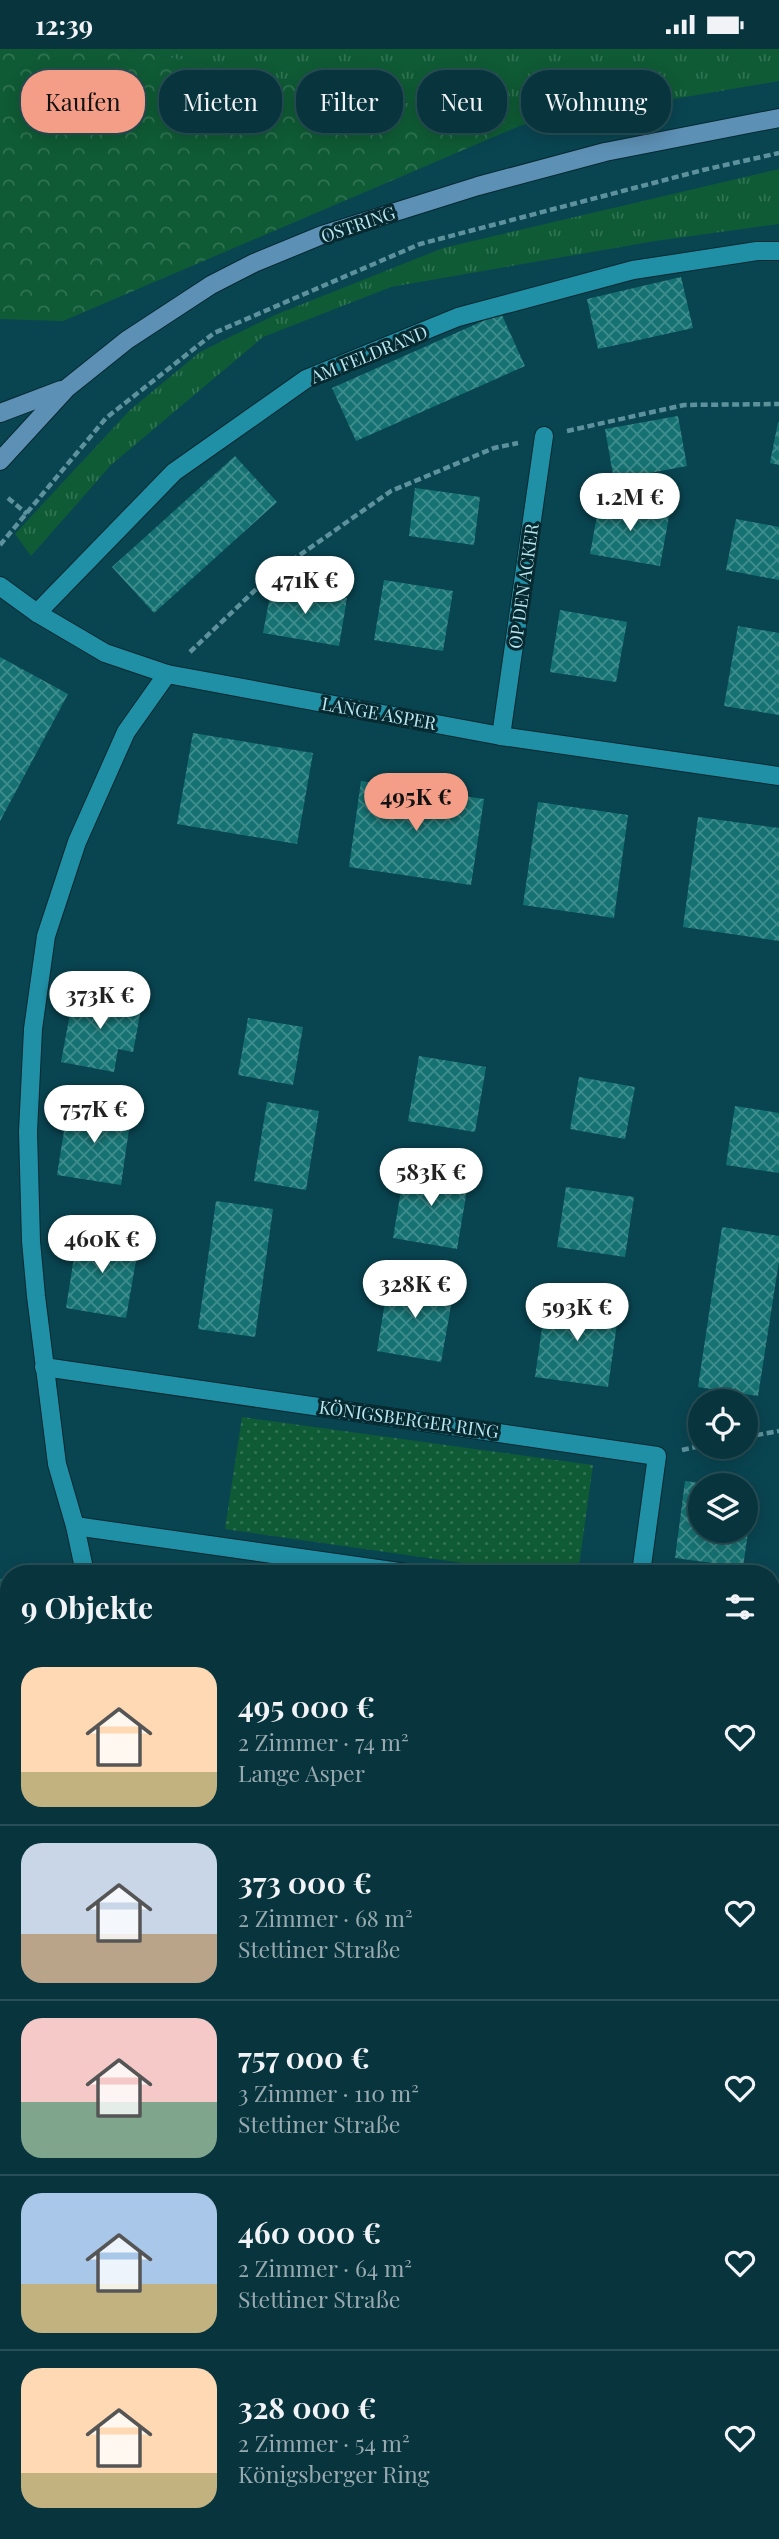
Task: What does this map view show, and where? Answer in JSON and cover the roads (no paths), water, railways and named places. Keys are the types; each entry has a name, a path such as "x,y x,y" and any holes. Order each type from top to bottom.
{"main road":[{"name":"OSTRING","path":"0,461 68,388 127,340 211,285 254,263 322,235 478,186 605,152 779,118"},
{"path":"0,413 68,388"}],"street":[{"name":"AM FELDRAND","path":"37,613 174,472 306,379 458,317 633,269 757,251 779,251"},
{"name":"OP DEN ACKER","path":"501,736 544,436"},
{"name":"LANGE ASPER","path":"0,586 37,613 105,653 167,674 501,736 779,776"},
{"path":"83,1565 57,1464 31,1241 29,1132 33,1029 46,936 77,842 126,732 167,674"},
{"name":"KÖNIGSBERGER RING","path":"44,1367 657,1456 642,1565"},
{"path":"75,1526 350,1565"}]}
